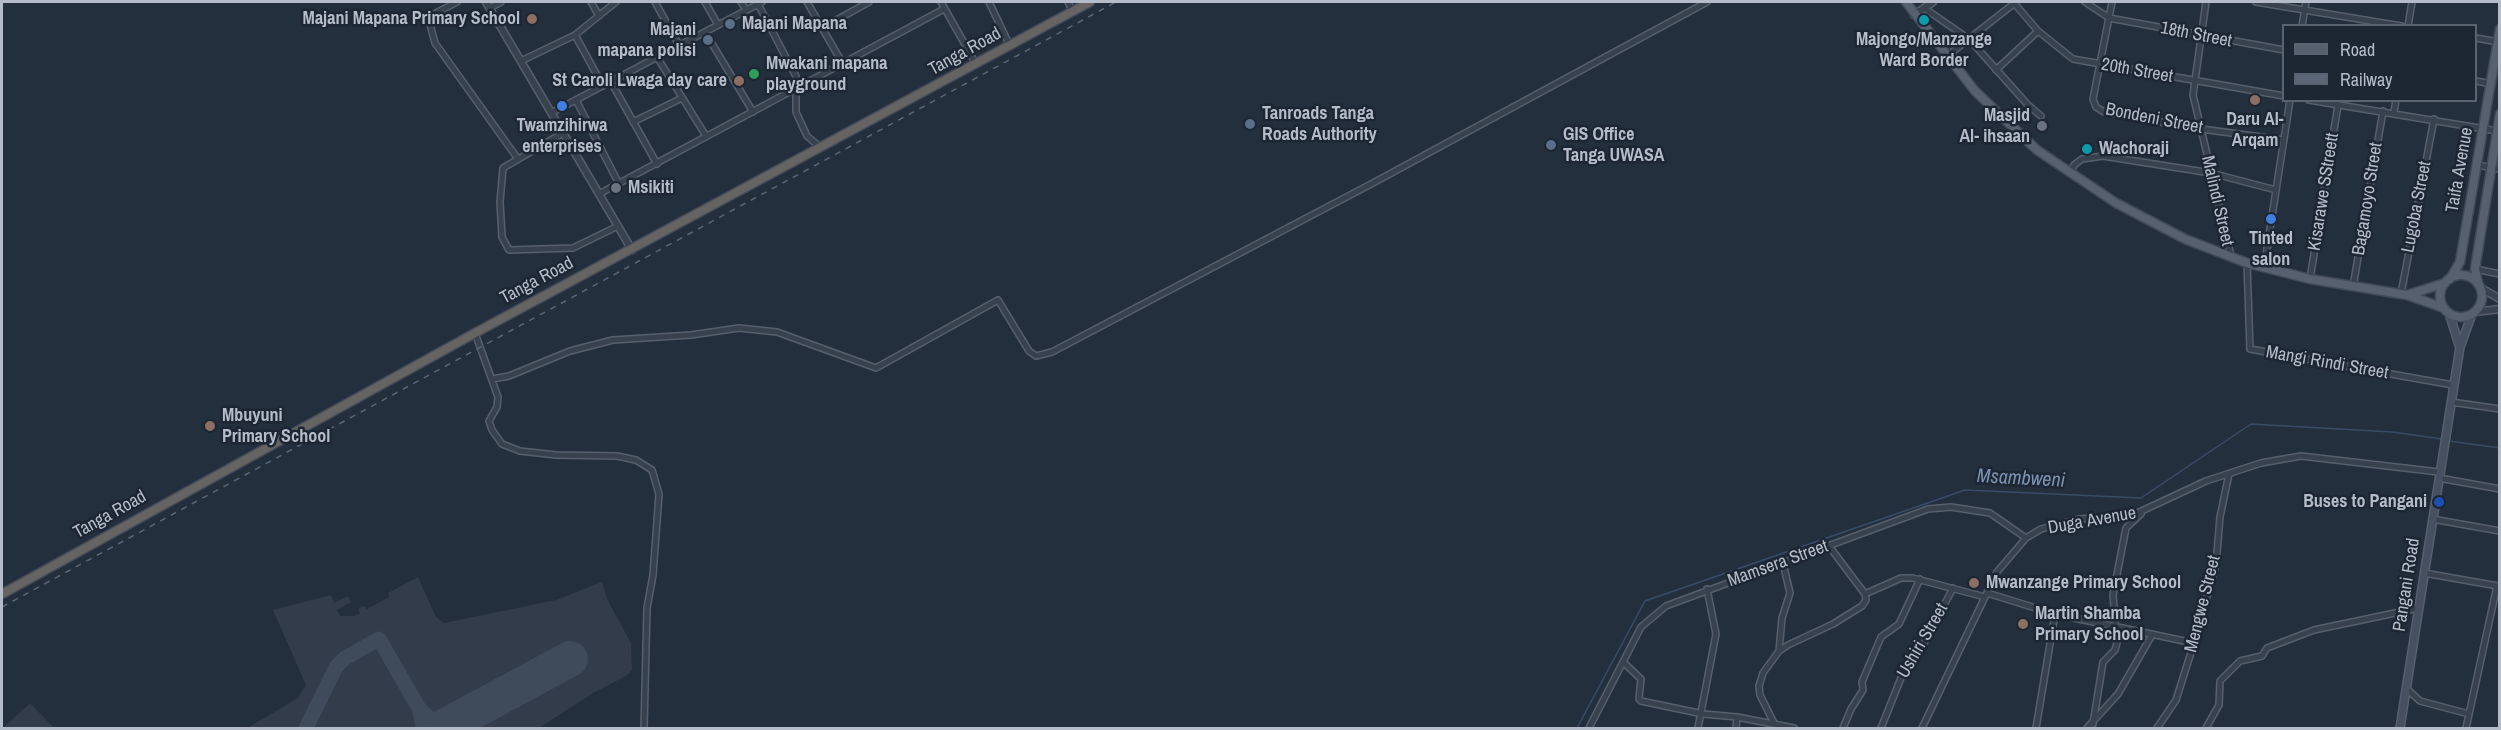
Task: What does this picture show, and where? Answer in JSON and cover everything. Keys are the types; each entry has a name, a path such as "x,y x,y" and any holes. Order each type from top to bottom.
{"highway":[{"name":"Tanga Road","path":"2,594 475,333 1090,2"}],"main road":[{"path":"1906,2 1975,91 2037,150 2116,203 2155,225 2247,263 2310,279 2433,302 2460,317 2473,313 2482,301 2479,286 2461,275 2404,295"},
{"name":"Taifa Avenue","path":"2447,281 2460,262 2499,29"},
{"name":"Taifa Avenue","path":"2479,286 2475,269 2495,168 2499,115"},
{"path":"2447,281 2440,295 2460,347"},
{"name":"Pangani Road","path":"2400,729 2453,385 2460,347 2473,313"}],"street":[{"path":"457,2 428,17 435,43 518,159"},
{"path":"501,2 488,5 632,250"},
{"path":"591,2 599,16"},
{"path":"521,61 575,35 616,2"},
{"path":"655,2 680,45"},
{"path":"705,2 718,25"},
{"path":"741,2 746,10"},
{"path":"807,2 843,64"},
{"path":"822,28 859,4 869,2"},
{"path":"941,2 976,64"},
{"path":"989,2 1010,46"},
{"path":"1068,2 1072,10"},
{"path":"492,379 509,376 570,351 612,340 691,335 739,328 777,332 876,368 998,300 1029,351 1036,356 1052,352 1374,183 1707,2"},
{"path":"1914,15 1933,2"},
{"path":"1947,56 2015,2"},
{"name":"20th Street","path":"2015,2 2038,31 2073,60 2282,96"},
{"path":"2085,2 2109,18"},
{"name":"Bondeni Street","path":"2112,2 2093,99 2096,107 2104,112 2201,129 2284,140"},
{"name":"Malindi Street","path":"2206,2 2193,95 2231,258"},
{"path":"2256,2 2389,24"},
{"path":"2302,24 2306,2"},
{"path":"2408,24 2412,2"},
{"path":"551,113 760,3 798,88 796,112 807,136 820,147"},
{"path":"1924,8 1969,39 2041,116"},
{"path":"599,194 944,9"},
{"name":"18th Street","path":"2109,18 2200,37 2282,50"},
{"path":"1996,70 2038,31"},
{"path":"705,32 753,112"},
{"path":"575,35 603,86"},
{"path":"2477,38 2498,42"},
{"path":"657,57 705,136"},
{"path":"2477,81 2491,84"},
{"path":"611,82 657,164"},
{"path":"633,122 682,98"},
{"path":"576,100 619,184"},
{"path":"2264,268 2290,102"},
{"path":"2321,102 2394,112 2497,131"},
{"path":"2394,112 2396,102"},
{"name":"Kisarawe SStreett","path":"2310,279 2338,105"},
{"name":"Bagamoyo Street","path":"2353,287 2382,111"},
{"name":"Lugoba Street","path":"2404,295 2434,119"},
{"path":"563,133 503,168 501,175 502,237 509,250 573,248 618,226"},
{"path":"2071,173 2074,165 2082,159 2103,156 2211,173 2276,190"},
{"path":"2477,165 2495,168"},
{"name":"Mangi Rindi Street","path":"2247,263 2250,349 2453,385"},
{"path":"2475,269 2499,274"},
{"path":"2479,286 2499,299"},
{"path":"2473,313 2499,309"},
{"path":"475,333 498,397 497,407 489,421 492,430 509,448 556,455 617,456 636,460 652,470 659,494 653,575 647,608 644,729"},
{"path":"2451,402 2499,409"},
{"name":"Duga Avenue","path":"1922,729 1997,572 2026,538 2041,529 2064,523 2145,512 2206,481 2261,463 2301,456 2439,475 2499,489"},
{"name":"Mengwe Street","path":"2157,729 2176,700 2194,643 2216,565 2220,517 2229,474"},
{"name":"Mamsera Street","path":"1589,729 1641,627 1666,606 1928,509 1951,507 1990,513 2026,538"},
{"path":"2093,724 2103,662 2115,650 2116,627 2113,595 2126,528 2145,512"},
{"path":"2432,519 2499,531"},
{"path":"1774,723 1759,686 1764,673 1779,651 1862,606 1866,600 1865,594 1829,546"},
{"path":"1779,651 1782,618 1790,593 1783,563"},
{"path":"2424,573 2498,586 2466,729"},
{"path":"1865,594 1901,578 1920,579 2055,614 2194,643"},
{"path":"1843,729 1851,709 1863,690 1862,682 1881,637 1899,624 1920,579"},
{"name":"Ushiri Street","path":"1881,729 1909,658 1918,655 1953,588"},
{"path":"1698,729 1716,634 1707,589"},
{"path":"2206,729 2219,705 2220,681 2240,661 2262,656 2267,648 2314,630 2361,622 2419,608"},
{"path":"2036,729 2055,614"},
{"path":"2087,729 2118,694 2152,635"},
{"path":"1623,662 1641,680 1639,699 1641,700 1702,714 1774,723 1794,729"},
{"path":"2407,689 2420,701 2469,714"},
{"path":"1736,729 1737,717"}],"shaded area":[{"path":"418,577 436,617 444,623 556,600 602,582 608,601 631,643 632,670 626,676 593,693 539,728 247,728 298,698 306,685 273,610 331,595 334,603 348,596 351,602 337,610 340,616 354,616 360,613 358,609 364,606 367,609 389,597 388,593"},
{"path":"30,703 54,728 3,728"}],"waterway":[{"name":"Msambweni","path":"1577,728 1645,601 1965,490 2141,498 2251,424 2392,432 2442,439"},
{"name":"Msambweni","path":"2449,441 2500,448"}],"taxiway":[{"path":"306,728 336,667 345,658 379,639 420,710 423,728"},
{"path":"420,710 434,722 453,723"}],"runway":[{"path":"442,728 570,659"}],"railway":[{"path":"2,607 1116,2"}],"place":[{"name":"Majani Mapana Primary School","path":"532,19"},
{"name":"Majongo/Manzange Ward Border","path":"1924,20"},
{"name":"Majani Mapana","path":"730,24"},
{"name":"Majani mapana polisi","path":"708,40"},
{"name":"Mwakani mapana playground","path":"754,74"},
{"name":"St Caroli Lwaga day care","path":"739,81"},
{"name":"Daru Al- Arqam","path":"2255,100"},
{"name":"Twamzihirwa enterprises","path":"562,106"},
{"name":"Tanroads Tanga Roads Authority","path":"1250,124"},
{"name":"Masjid Al- ihsaan","path":"2042,126"},
{"name":"GIS Office Tanga UWASA","path":"1551,145"},
{"name":"Wachoraji","path":"2087,149"},
{"name":"Msikiti","path":"616,188"},
{"name":"Tinted salon","path":"2271,219"},
{"name":"Mbuyuni Primary School","path":"210,426"},
{"name":"Buses to Pangani","path":"2439,502"},
{"name":"Mwanzange Primary School","path":"1974,583"},
{"name":"Martin Shamba Primary School","path":"2023,624"}]}
